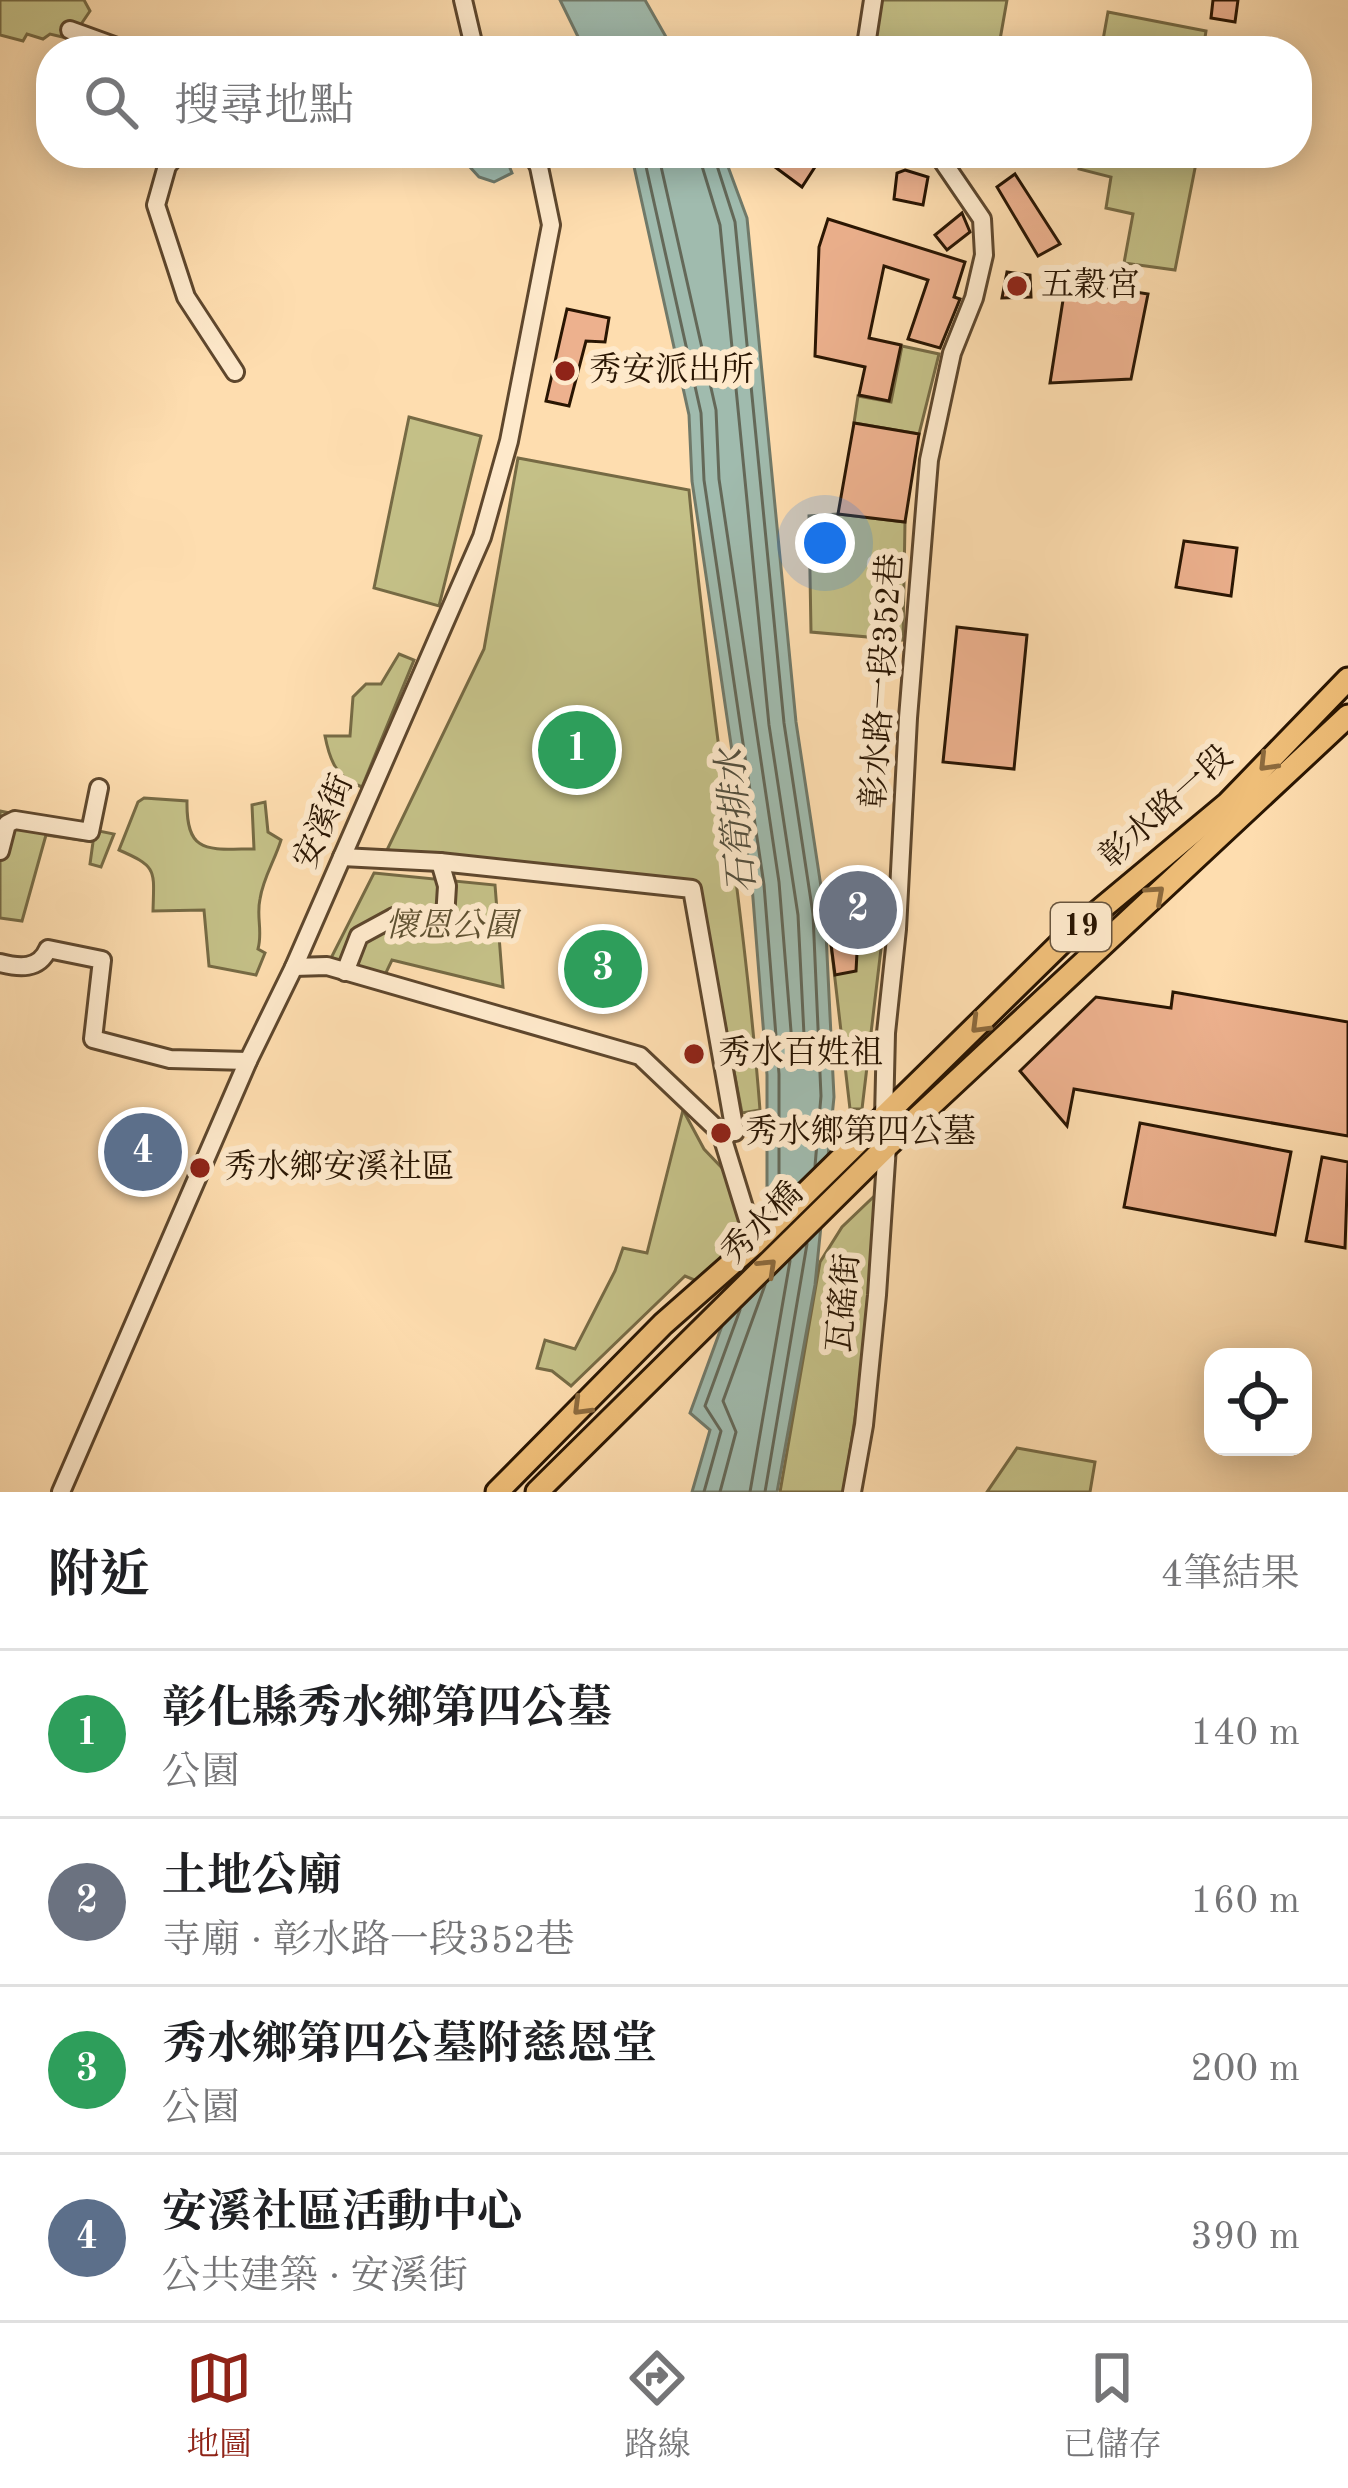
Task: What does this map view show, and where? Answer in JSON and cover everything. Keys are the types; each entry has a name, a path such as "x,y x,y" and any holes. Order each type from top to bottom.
{"main road":[{"name":"彰水路一段","path":"819,1182 1066,940 1228,802 1348,679"},
{"name":"彰水路一段","path":"887,1146 1348,716"},
{"name":"秀水橋","path":"537,1492 887,1146"},
{"name":"秀水橋","path":"497,1492 663,1324 819,1182"}],"street":[{"path":"463,0 471,36"},
{"path":"867,36 873,0"},
{"path":"70,30 87,36"},
{"path":"166,168 156,205 186,297 235,372"},
{"name":"安溪街","path":"61,1492 482,538 501,477 551,225 539,168"},
{"name":"彰水路一段352巷","path":"884,1118 929,460 952,353 974,298 984,255 982,219 947,168"},
{"path":"0,850 7,824 15,820 90,832 99,788"},
{"path":"342,857 440,862 692,889 736,1132 722,1133"},
{"path":"346,972 359,936 394,916 432,922 445,918 447,886 440,862"},
{"path":"0,963 30,966 44,958 48,949 102,960 93,1039 170,1059 248,1061"},
{"path":"294,968 327,967 640,1056 722,1133 755,1243"},
{"name":"瓦磘街","path":"852,1492 864,1425 887,1146 884,1118"}],"green space":[{"path":"0,0 84,0 90,11 73,36 27,34 23,41 0,35"},
{"path":"878,0 1007,0 1001,36 876,36"},
{"path":"1108,12 1206,31 1205,36 1104,36"},
{"path":"1195,168 1175,270 1124,263 1133,214 1106,208 1111,177 1079,169"},
{"path":"902,346 939,354 919,434 854,423 858,396 891,402"},
{"path":"409,417 481,436 439,606 374,588"},
{"path":"518,458 689,490 760,1110 742,1113 698,883 387,850 484,649"},
{"path":"838,514 905,522 903,640 811,632 809,516"},
{"path":"399,654 414,660 362,787 336,768 325,736 350,736 353,697 366,684 381,684"},
{"path":"144,798 187,801 196,840 224,849 254,849 252,805 265,802 268,832 281,840 260,899 258,949 265,953 256,975 209,966 204,910 153,911 151,872 119,850 138,802"},
{"path":"0,811 114,834 101,867 90,864 93,842 46,835 22,921 0,918"},
{"name":"懷恩公園","path":"374,873 495,885 503,987 392,960 383,979 329,962"},
{"path":"883,932 862,1109 850,1109 830,936"},
{"path":"683,1110 704,1149 723,1169 748,1242 704,1284 685,1276 571,1386 552,1371 537,1368 545,1340 575,1349 623,1248 647,1253"},
{"path":"890,1181 844,1492 780,1492 820,1262 842,1227"},
{"path":"1017,1448 1095,1462 1090,1492 987,1492"}],"water":[{"path":"560,0 645,0 665,36 578,36"},
{"path":"471,168 510,168 512,173 494,182"},
{"path":"634,168 729,168 747,218 796,722 825,913 834,1097 815,1285 777,1492 692,1492 710,1430 690,1413 767,1203 767,1075 752,886 692,481 689,415"}],"building":[{"path":"1213,0 1238,0 1235,22 1211,18"},
{"path":"776,168 814,168 802,187"},
{"path":"905,170 928,177 923,205 894,199 897,173"},
{"path":"1015,174 1060,244 1038,256 997,187"},
{"path":"962,213 970,232 947,250 935,235"},
{"path":"828,219 965,262 954,297 960,299 940,348 908,339 928,280 884,266 869,338 901,345 889,401 859,395 865,367 815,356 819,247"},
{"name":"五穀宮","path":"1007,272 1030,275 1031,297 1002,298"},
{"path":"1066,281 1148,294 1131,379 1050,383"},
{"name":"秀安派出所","path":"567,309 609,318 605,342 586,341 569,406 546,401"},
{"path":"854,423 919,434 905,522 838,514"},
{"path":"1184,541 1237,548 1231,596 1176,587"},
{"path":"957,627 1027,635 1014,769 943,762"},
{"path":"847,896 885,923 884,925 851,926"},
{"path":"858,934 856,971 835,975 830,936"},
{"path":"1173,992 1348,1022 1348,1136 1074,1089 1067,1126 1020,1071 1096,997 1171,1008"},
{"path":"1140,1123 1291,1152 1275,1235 1124,1207"},
{"path":"131,1131 164,1139 156,1173 122,1164"},
{"path":"1322,1157 1348,1162 1345,1248 1306,1241"}],"place":[{"name":"五穀宮","path":"1017,286"},
{"name":"秀安派出所","path":"565,371"},
{"name":"彰化縣秀水鄉第四公墓","path":"577,750"},
{"name":"土地公廟","path":"858,910"},
{"name":"秀水鄉第四公墓附慈恩堂","path":"603,969"},
{"name":"秀水百姓祖","path":"694,1054"},
{"name":"秀水鄉第四公墓","path":"721,1133"},
{"name":"安溪社區活動中心","path":"143,1152"},
{"name":"秀水鄉安溪社區","path":"200,1168"}],"water label":[{"name":"石筍排水","path":"739,821"}]}
